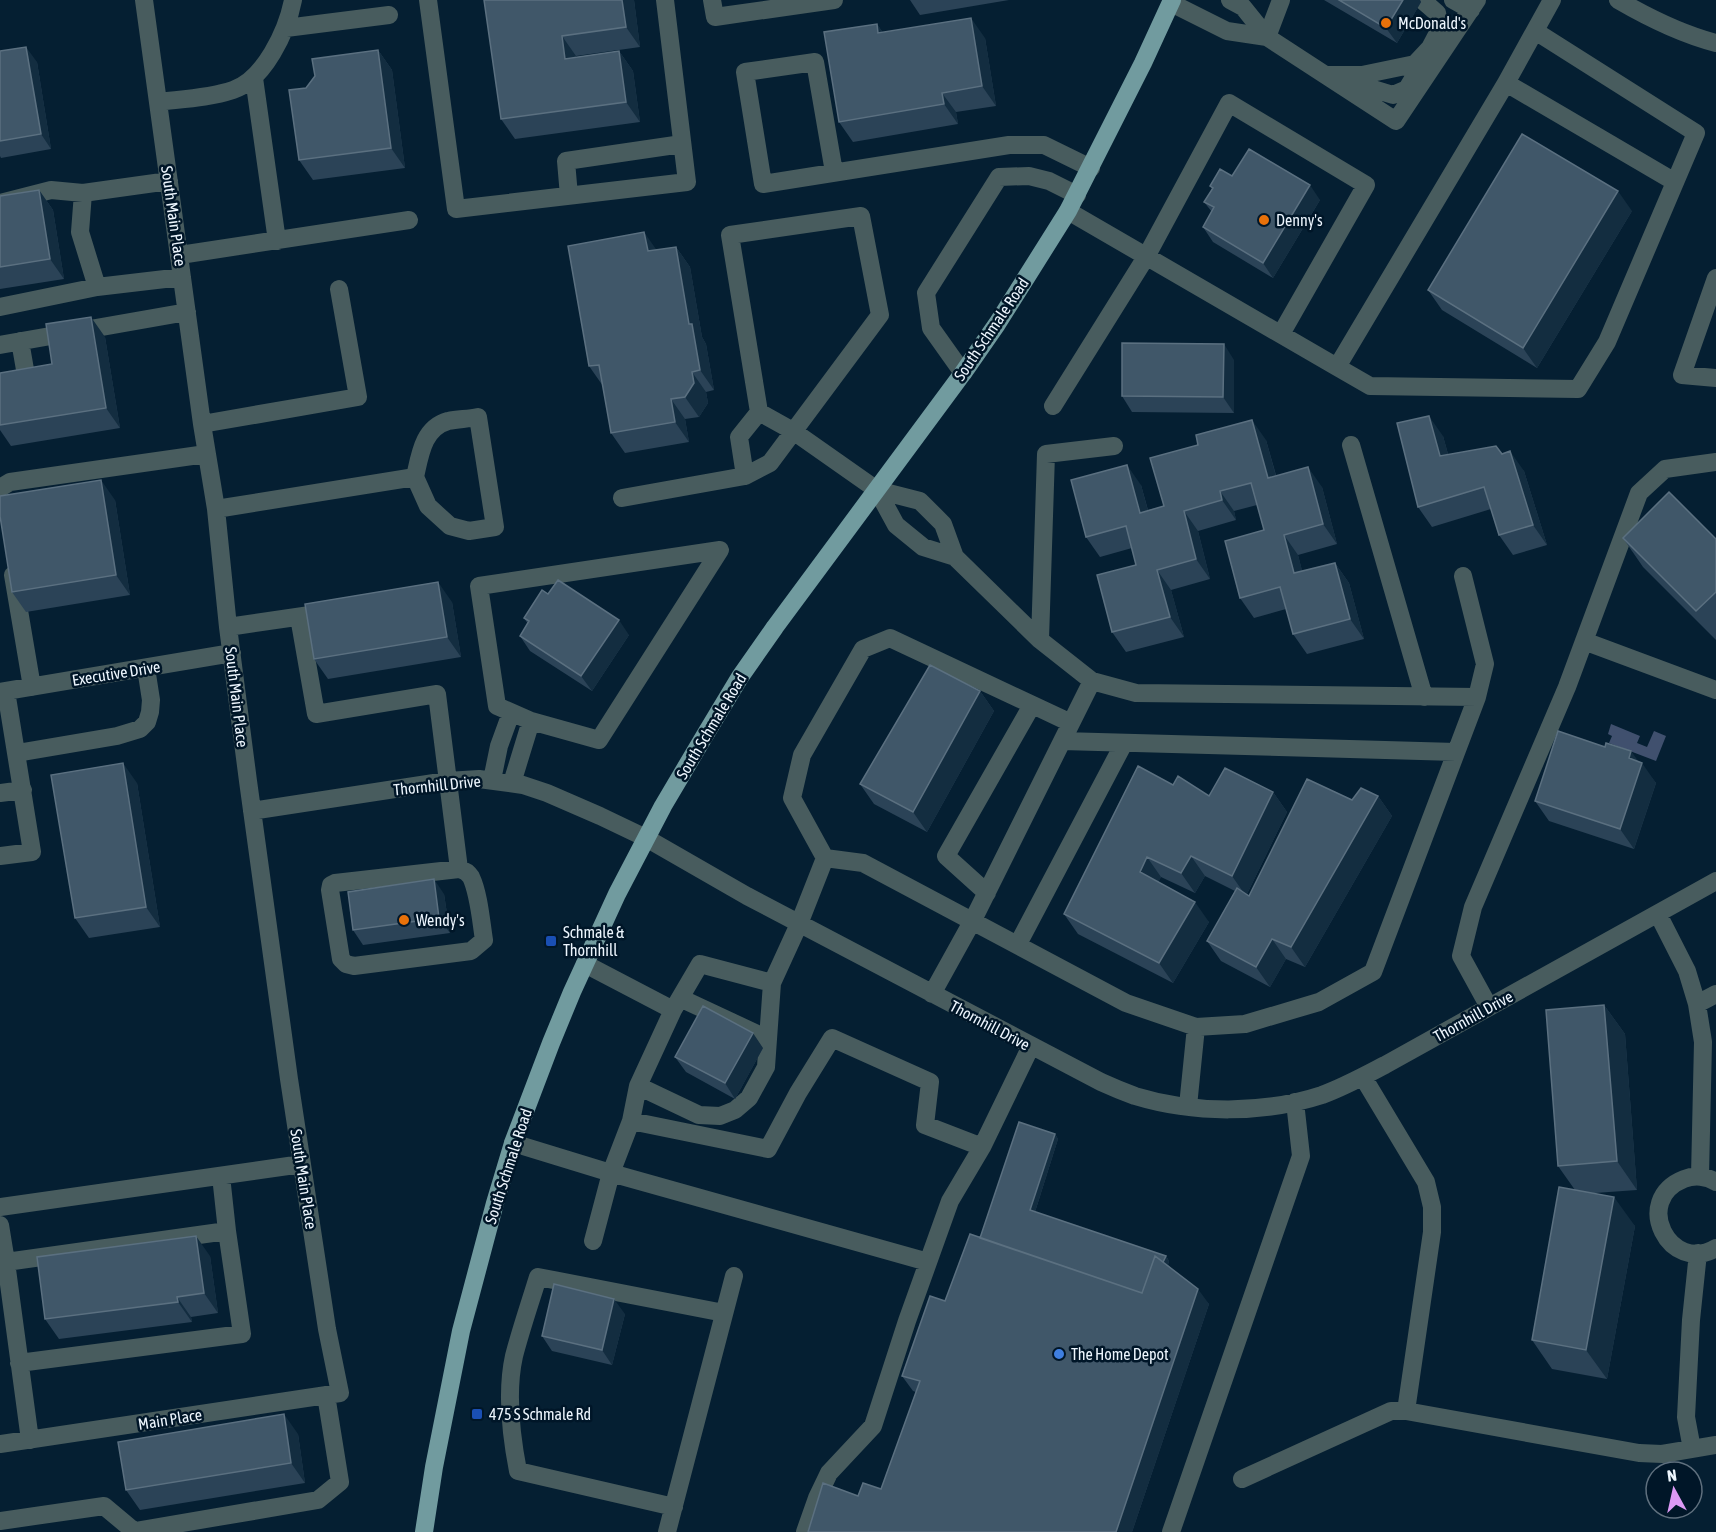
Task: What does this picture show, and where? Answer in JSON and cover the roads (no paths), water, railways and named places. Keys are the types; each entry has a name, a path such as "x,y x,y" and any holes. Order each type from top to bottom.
{"main road":[{"name":"South Schmale Road","path":"424,1532 434,1467 461,1331 513,1143 551,1043 585,963 645,838 740,677 997,324 1073,203 1172,2"}],"street":[{"name":"South Main Place","path":"135,1531 318,1500 340,1482 327,1329 252,812 228,627 216,509 206,454 144,0"},
{"path":"158,102 235,90 254,78 272,54 285,28 293,0"},
{"path":"428,0 456,209 687,182 665,0"},
{"path":"712,0 715,17 802,2 834,0"},
{"path":"1230,0 1243,7 1267,37 1396,121 1474,5 1453,0"},
{"path":"1267,37 1281,0"},
{"path":"1325,75 1362,75 1415,64 1430,48 1440,29 1437,13 1422,0"},
{"path":"1336,367 1506,83 1552,0"},
{"path":"1618,0 1662,24 1716,43"},
{"path":"1172,2 1227,31 1267,37"},
{"path":"285,28 389,15"},
{"path":"963,373 931,328 926,293 999,177 1029,176 1049,181 1073,203 1146,257 1370,386 1578,389 1607,342 1696,133 1535,31"},
{"path":"834,172 815,62 745,72 764,184 1010,145 1044,144 1091,168"},
{"path":"1325,75 1393,95 1407,89 1416,74 1415,64"},
{"path":"254,78 277,241"},
{"path":"1506,83 1675,182"},
{"path":"1053,406 1146,257 1229,103 1366,185 1281,334"},
{"path":"569,196 566,161 682,144"},
{"path":"0,202 51,190 83,193 169,181"},
{"path":"83,193 80,232 97,286"},
{"path":"622,498 745,476 770,463 879,315 861,216 730,235 759,412 739,436 745,476"},
{"path":"180,255 409,220"},
{"path":"0,307 97,286 182,277"},
{"path":"1716,278 1682,375 1716,378"},
{"path":"202,424 358,397 339,289"},
{"path":"0,345 187,312"},
{"path":"20,341 27,381"},
{"path":"759,412 793,431 877,490 920,501 944,524 955,557"},
{"path":"478,417 495,527 469,531 450,526 428,506 415,477 423,445 430,431 446,422 478,417"},
{"path":"1351,445 1424,697"},
{"path":"1040,640 1046,454 1114,446"},
{"path":"0,489 10,482 206,454"},
{"path":"1489,1007 1461,956 1473,908 1526,786 1584,641 1639,493 1665,469 1716,462"},
{"path":"216,509 415,477"},
{"path":"877,490 896,525 923,547 955,557 1040,640 1092,681 1136,693 1477,697"},
{"path":"720,550 599,740 531,721 497,706 479,586 720,550"},
{"path":"10,563 32,687"},
{"path":"825,858 863,863 1126,1003 1196,1027 1245,1024 1319,1002 1374,972 1477,697 1485,664 1463,576"},
{"path":"228,627 322,613"},
{"path":"299,617 316,714 437,694 459,869"},
{"path":"825,858 792,798 801,755 863,649 890,638 1071,723"},
{"path":"1584,641 1716,690"},
{"name":"Executive Drive","path":"3,691 232,653"},
{"path":"17,753 117,736 140,729 147,722 150,712 151,700 146,668"},
{"path":"932,994 987,893 1092,681"},
{"path":"0,856 32,852 17,753 3,691"},
{"path":"987,893 946,856 1032,705"},
{"path":"492,780 499,746 511,713"},
{"path":"512,783 531,721"},
{"path":"1062,741 1456,752"},
{"path":"1018,945 1124,743"},
{"name":"Thornhill Drive","path":"252,812 479,779 512,783 547,793 645,838 799,924 1092,1078 1135,1096 1166,1104 1234,1110 1295,1102 1322,1095 1363,1077 1716,881"},
{"path":"0,793 22,790"},
{"path":"638,1086 699,1115 720,1116 735,1110 749,1098 766,1067 772,983 799,924 825,858"},
{"path":"459,869 470,875 480,907 484,940 478,946 471,951 354,966 346,964 341,959 331,885 459,869"},
{"path":"1658,914 1687,971 1697,1004 1703,1042 1708,1179 1687,1177 1666,1191 1660,1202 1658,1214 1660,1226 1665,1237 1674,1246 1686,1252 1698,1253 1716,1248"},
{"path":"585,963 676,1004 768,1039"},
{"path":"593,1241 611,1173 631,1121 638,1086 676,1004 700,964 772,983"},
{"path":"1697,1004 1716,994"},
{"path":"1188,1106 1196,1027"},
{"path":"631,1121 768,1149 798,1093 832,1038 930,1082 925,1125 982,1147"},
{"path":"805,1532 829,1473 873,1426 950,1201 982,1147 1031,1046"},
{"path":"1363,1077 1426,1182 1432,1207 1432,1232 1406,1411"},
{"path":"1171,1532 1301,1156 1295,1102"},
{"path":"513,1143 611,1173 928,1262"},
{"path":"0,1207 302,1164"},
{"path":"19,1363 242,1334 221,1176"},
{"path":"0,1225 30,1440"},
{"path":"6,1262 227,1231"},
{"path":"1692,1449 1686,1417 1691,1320 1698,1253"},
{"path":"674,1507 518,1471 512,1437 511,1397 514,1358 538,1276 724,1312"},
{"path":"668,1532 734,1276"},
{"name":"Main Place","path":"0,1444 333,1394"},
{"path":"1242,1479 1391,1411 1406,1411 1639,1454 1662,1454 1716,1445"},
{"path":"0,1521 104,1506 135,1531"}],"water":[{"path":"1611,724 1640,736 1637,743 1647,747 1654,731 1666,736 1656,761 1609,743 1612,736 1608,734"}],"place":[{"name":"McDonald's","path":"1386,23"},
{"name":"Denny's","path":"1264,220"},
{"name":"Wendy's","path":"404,920"},
{"name":"Schmale & Thornhill","path":"551,941"},
{"name":"The Home Depot","path":"1059,1354"},
{"name":"475 S Schmale Rd","path":"477,1414"}]}
